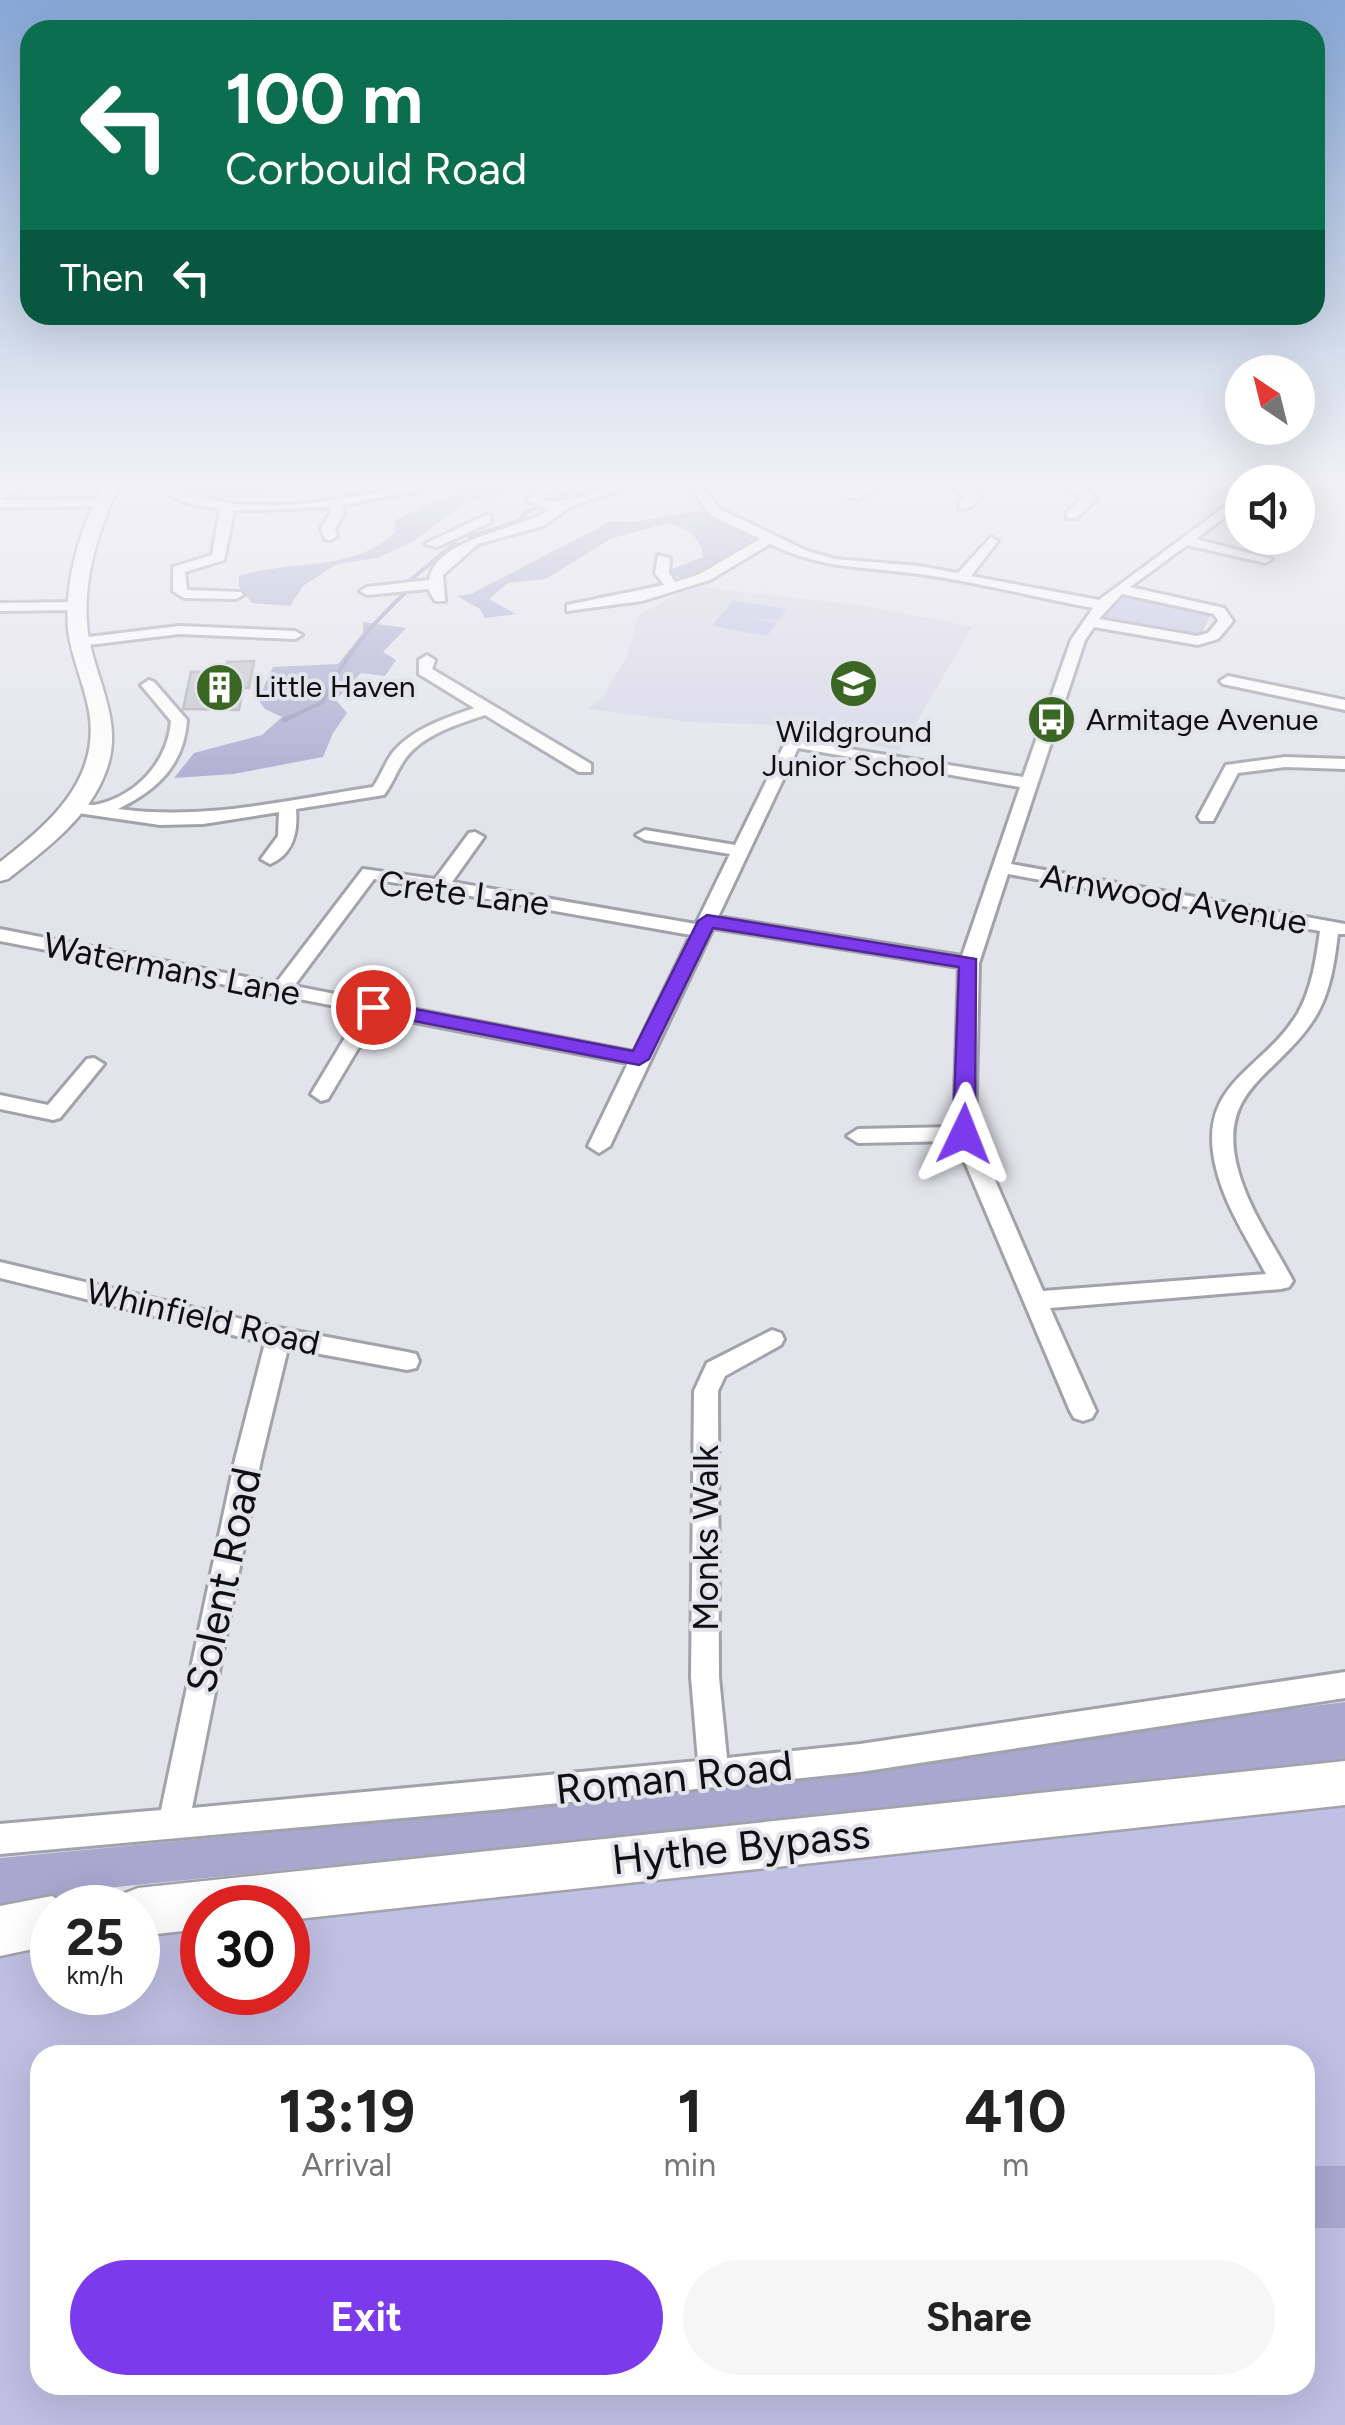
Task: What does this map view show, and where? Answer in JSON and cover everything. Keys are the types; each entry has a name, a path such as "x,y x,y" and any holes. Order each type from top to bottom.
{"main road":[{"name":"Hythe Bypass","path":"160,1910 1345,1783"},
{"path":"0,1931 30,1925"}],"street":[{"path":"0,874 53,832 88,782 100,755 102,715 80,642 76,606 79,593"},
{"path":"210,593 236,595"},
{"path":"572,608 655,593"},
{"path":"1041,593 1102,605"},
{"path":"1083,1411 964,1134 969,963 1074,650 1089,622 1115,593"},
{"path":"1089,622 1198,641 1213,636 1226,621 1219,612 1137,593"},
{"path":"0,607 76,606"},
{"path":"80,642 180,630 295,635"},
{"path":"427,660 424,671 586,768"},
{"path":"1228,681 1345,706"},
{"path":"101,810 148,787 173,754 178,720 149,685"},
{"path":"71,807 160,820 287,808 378,791 388,781 392,765 420,738 490,708"},
{"path":"600,1146 793,742 1028,782"},
{"path":"1207,817 1225,776 1243,766 1345,764"},
{"path":"270,859 284,847 290,832 287,808"},
{"path":"645,834 742,850"},
{"path":"441,884 483,837 452,835"},
{"name":"Arnwood Avenue","path":"1003,868 1338,928"},
{"name":"Crete Lane","path":"280,992 369,873 969,963"},
{"path":"1038,1300 1281,1281 1227,1169 1222,1120 1234,1089 1301,1023 1319,991 1338,928"},
{"name":"Watermans Lane","path":"0,935 639,1059"},
{"path":"321,1094 373,1007"},
{"path":"0,1102 53,1113 94,1064"},
{"path":"858,1136 964,1134"},
{"name":"Whinfield Road","path":"0,1270 279,1337 407,1361"},
{"name":"Solent Road","path":"173,1825 248,1460 279,1337"},
{"name":"Monks Walk","path":"714,1773 705,1677 706,1391 716,1370 772,1339"},
{"name":"Roman Road","path":"0,1839 860,1758 1345,1685"}],"shaded area":[{"path":"244,593 298,593 290,606 252,603"},
{"path":"496,593 489,599 516,614 485,618 480,609 457,596"},
{"name":"Wildground Junior School","path":"679,593 755,593 867,606 972,627 900,751 775,725 689,722 588,709 603,697 628,654 639,615"},
{"path":"1125,595 1204,611 1210,616 1202,633 1194,636 1107,621 1104,618"},
{"path":"733,600 787,609 778,621 750,617 777,623 767,636 712,626"},
{"path":"363,622 406,628 383,652 396,660 385,676 361,673 336,700 347,713 323,757 233,774 174,778 194,753 262,735 282,717 265,709 258,699 273,667 338,664 363,633"},
{"path":"1345,1702 1345,1764 136,1885 30,1885 30,1903 0,1909 0,1858 489,1811"},
{"path":"1345,1791 1345,2166 1315,2166 1315,2045 30,2045 30,2395 1315,2395 1315,2228 1345,2228 1345,2425 0,2425 0,1946 30,1939 30,2015 160,2015 160,1919 180,1916 180,2015 310,2015 310,1906"},
{"path":"1315,2166 1345,2166 1345,2228 1315,2228"}],"building":[{"name":"Little Haven","path":"254,661 249,688 243,688 239,710 183,709 191,672 225,671 227,662"}],"waterway":[{"path":"288,718 323,702 359,642 405,593"},
{"path":"284,720 293,716"}],"place":[{"name":"Wildground Junior School","path":"854,683"},
{"name":"Little Haven","path":"219,687"},
{"name":"Armitage Avenue","path":"1051,720"}],"route":[{"path":"373,1007 639,1059 707,921 969,963 964,1134"}]}
